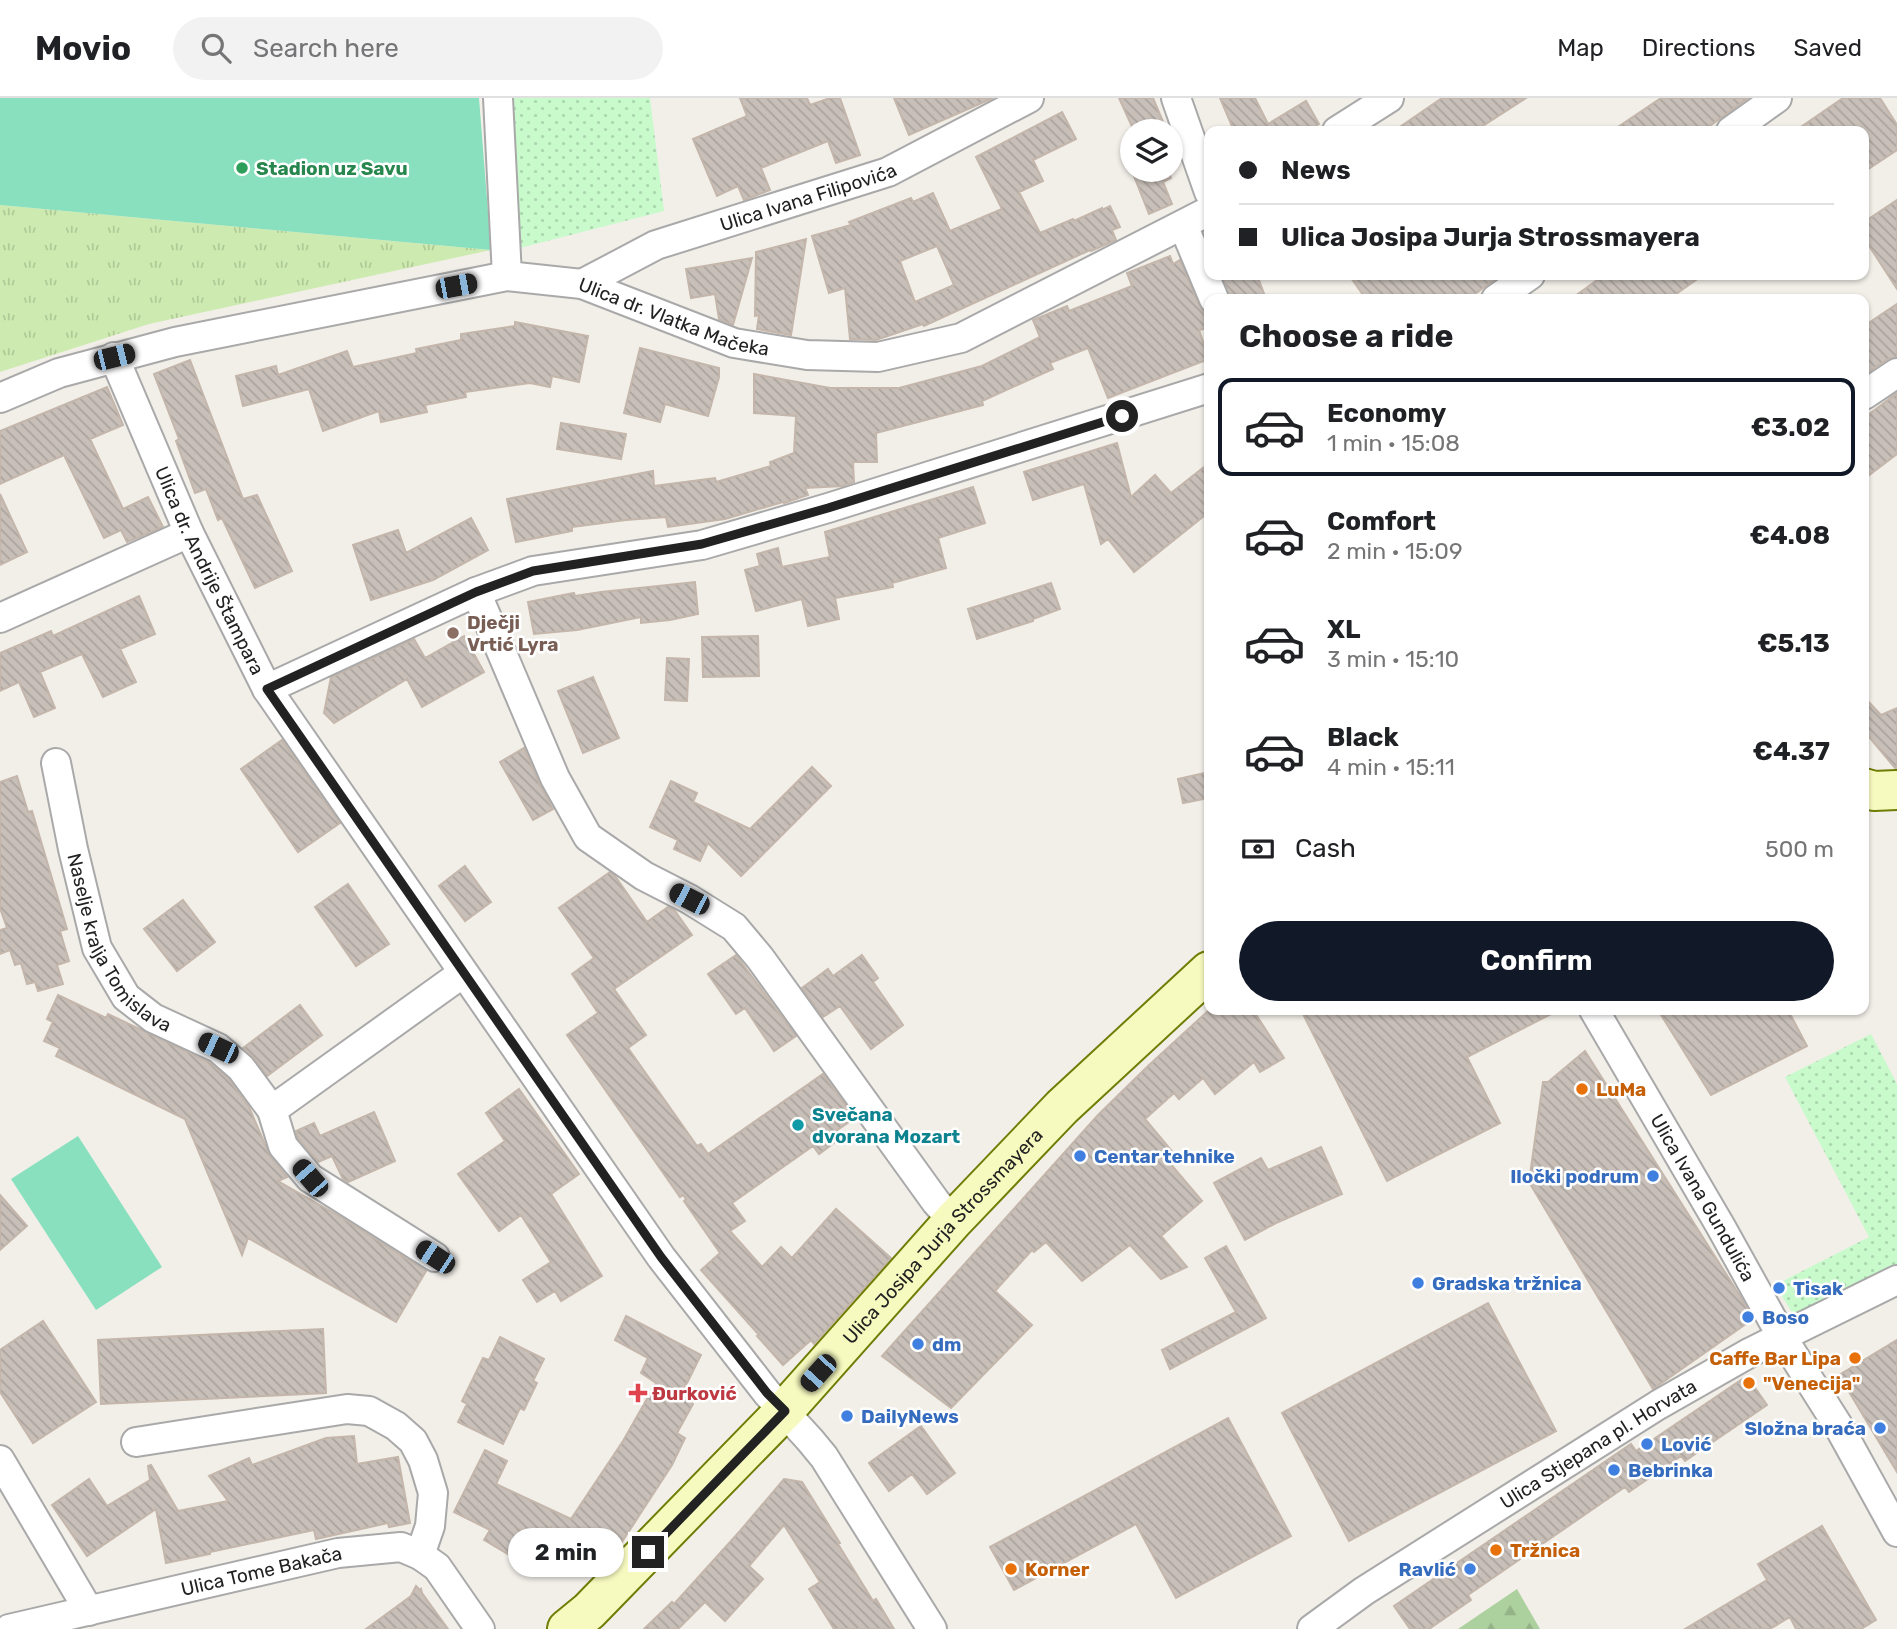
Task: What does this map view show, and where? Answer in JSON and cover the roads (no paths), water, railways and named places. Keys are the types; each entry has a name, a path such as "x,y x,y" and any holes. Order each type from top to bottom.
{"main road":[{"path":"1869,790 1897,790"},
{"name":"Ulica Josipa Jurja Strossmayera","path":"567,1629 589,1611 648,1552 785,1411 953,1222 1062,1107 1204,976"}],"street":[{"path":"498,98 507,276"},
{"name":"Ulica Ivana Filipovića","path":"582,284 656,245 888,172 1029,98"},
{"path":"1176,98 1204,177"},
{"path":"1345,126 1389,98"},
{"path":"1738,126 1777,98"},
{"name":"Ulica dr. Vlatka Mačeka","path":"0,398 58,373 114,357 507,276 582,284 734,343 807,355 878,357 961,338 1204,214"},
{"path":"1183,225 1204,275"},
{"path":"1503,294 1523,280"},
{"name":"Ulica dr. Andrije Štampara","path":"114,357 190,533 267,689 661,1257 767,1393 824,1457 932,1629"},
{"path":"1869,392 1897,373"},
{"path":"267,689 476,592 533,571 714,541 828,508 1204,390"},
{"path":"0,618 190,533"},
{"path":"476,592 555,778 589,837 644,876 689,899 734,927 760,958 953,1222"},
{"name":"Naselje kralja Tomislava","path":"56,763 97,948 126,997 153,1018 218,1048 241,1068 272,1110 283,1146 310,1178 435,1257"},
{"path":"272,1110 463,973"},
{"name":"Ulica Ivana Gundulića","path":"1597,1015 1782,1337 1839,1427 1897,1532"},
{"name":"Ulica Stjepana pl. Horvata","path":"1312,1629 1364,1591 1658,1405 1751,1352 1897,1280"},
{"path":"136,1442 347,1409 369,1411 396,1426 413,1441 423,1460 433,1493 430,1525 420,1555 437,1567 480,1629"},
{"path":"0,1461 89,1611"},
{"name":"Ulica Tome Bakača","path":"9,1629 338,1553 401,1547 420,1555"}],"place":[{"name":"Stadion uz Savu","path":"242,168"},
{"name":"Dječji Vrtić Lyra","path":"453,633"},
{"name":"LuMa","path":"1582,1089"},
{"name":"Svečana dvorana Mozart","path":"798,1125"},
{"name":"Centar tehnike","path":"1080,1156"},
{"name":"Iločki podrum","path":"1653,1176"},
{"name":"Gradska tržnica","path":"1418,1283"},
{"name":"Tisak","path":"1779,1288"},
{"name":"Boso","path":"1748,1317"},
{"name":"dm","path":"918,1344"},
{"name":"Caffe Bar Lipa","path":"1855,1358"},
{"name":"\"Venecija\"","path":"1749,1383"},
{"name":"Đurković","path":"638,1393"},
{"name":"DailyNews","path":"847,1416"},
{"name":"Složna braća","path":"1880,1428"},
{"name":"Lović","path":"1647,1444"},
{"name":"Bebrinka","path":"1614,1470"},
{"name":"Tržnica","path":"1496,1550"},
{"name":"Korner","path":"1011,1569"},
{"name":"Ravlić","path":"1470,1569"}]}
